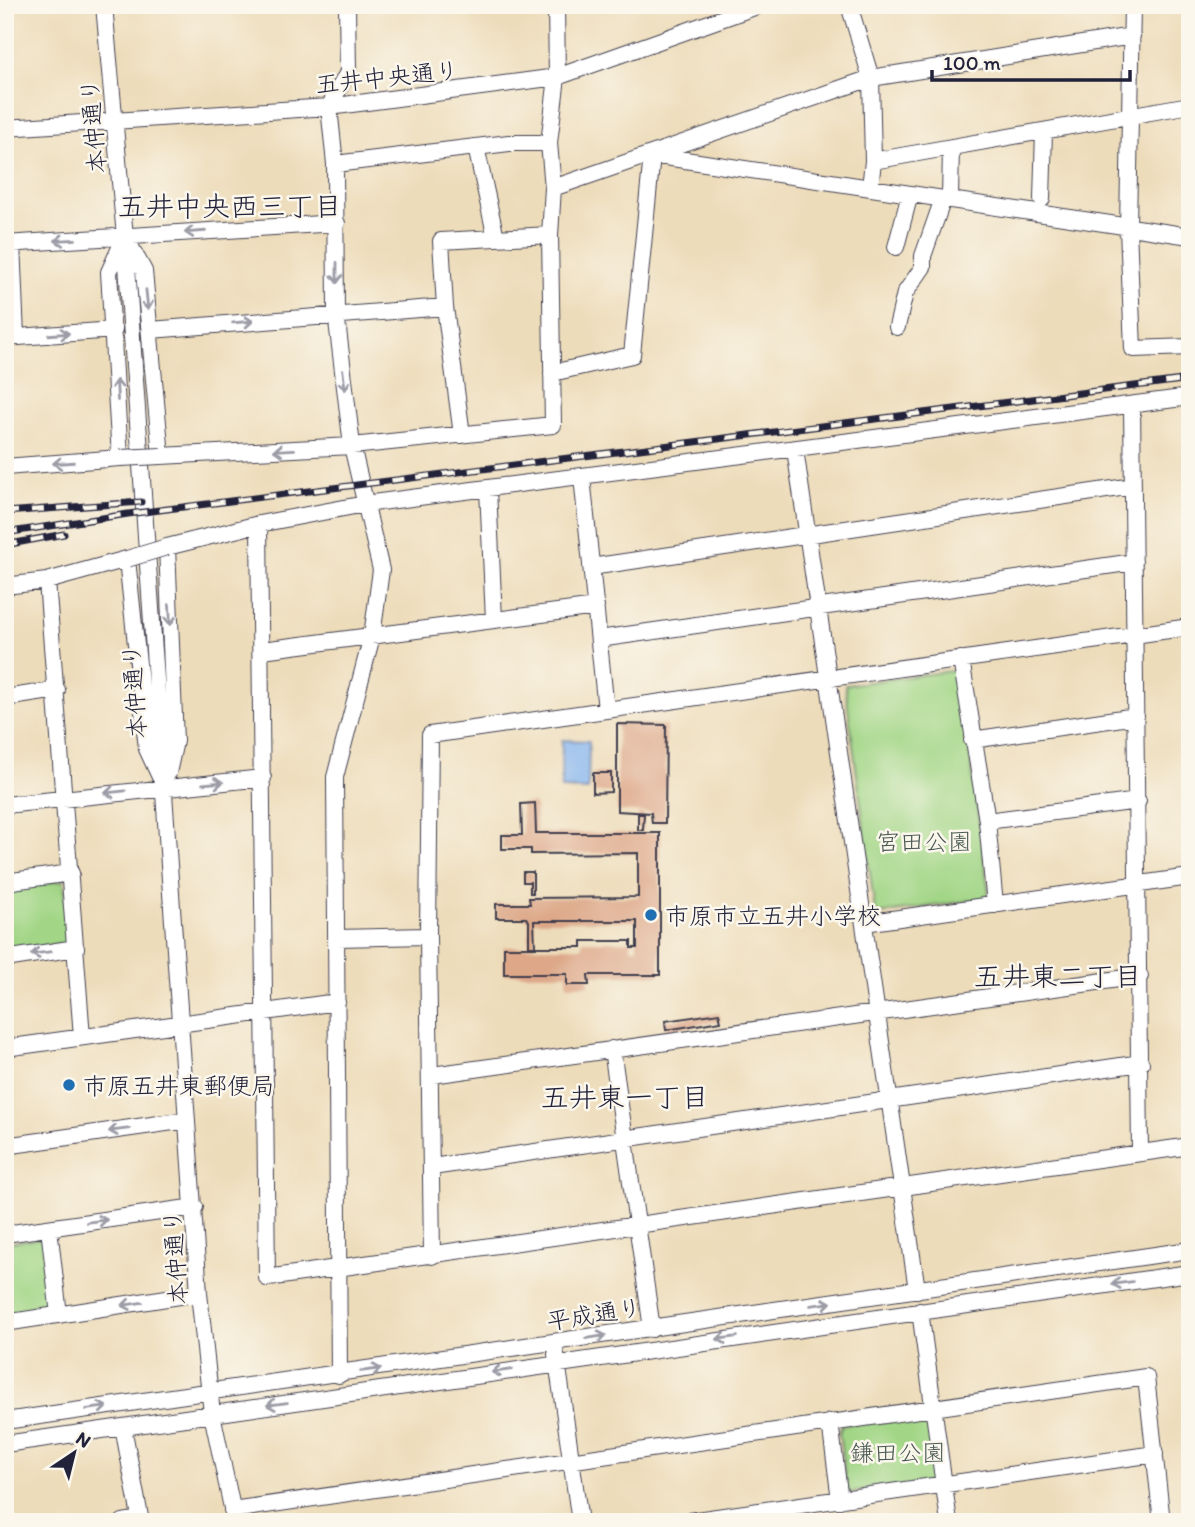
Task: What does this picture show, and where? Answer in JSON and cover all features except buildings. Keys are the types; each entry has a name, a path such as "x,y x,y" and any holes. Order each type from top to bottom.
{"street":[{"name":"本仲通り","path":"104,5 125,237 200,1293 212,1414 233,1516"},
{"path":"339,1375 335,777 372,636 381,570 352,446 336,313 335,164 329,107 348,72 347,5"},
{"path":"5,467 352,446 553,425 553,188 549,143 556,77 556,5"},
{"name":"五井中央通り","path":"5,128 329,107 556,77 760,5"},
{"path":"849,5 871,78 873,161 870,188"},
{"path":"1132,5 1128,228 1133,349 1190,347"},
{"path":"553,188 871,78 1132,36"},
{"path":"873,161 1190,105"},
{"path":"1042,199 1044,131"},
{"path":"335,164 476,147 549,143"},
{"path":"476,147 496,238"},
{"path":"897,327 905,293 923,267 923,256 946,200 951,147"},
{"path":"652,155 1190,236"},
{"path":"552,373 632,355 652,155"},
{"path":"895,247 911,194"},
{"path":"114,330 11,337 9,243 337,223"},
{"path":"462,435 445,307 441,241 551,235"},
{"path":"120,458 109,272 125,237"},
{"path":"125,237 144,271 161,456"},
{"path":"150,330 336,313 445,307"},
{"path":"5,586 47,581 260,524 365,504 1190,397"},
{"path":"1132,405 1140,1153"},
{"path":"795,449 917,1290"},
{"path":"582,477 606,710"},
{"path":"591,567 1133,486"},
{"path":"488,489 494,620"},
{"path":"260,524 267,1278 1190,1146"},
{"path":"164,787 175,741 167,547"},
{"path":"127,559 147,749 164,787"},
{"path":"599,639 1134,562"},
{"path":"47,581 82,1037"},
{"path":"262,650 596,607"},
{"path":"432,1256 432,1075 428,936 430,735 1190,627"},
{"path":"961,659 986,821 995,905"},
{"path":"5,698 57,690"},
{"path":"972,740 1136,716"},
{"path":"5,805 263,778"},
{"path":"986,821 1138,801"},
{"path":"5,882 71,873"},
{"path":"864,923 1190,877"},
{"path":"337,938 428,936"},
{"path":"5,959 76,948"},
{"path":"432,1075 1140,976"},
{"path":"5,1048 337,1002"},
{"path":"612,1049 652,1329"},
{"path":"432,1167 1141,1063"},
{"path":"5,1146 187,1120"},
{"path":"5,1234 195,1207"},
{"path":"49,1228 59,1315"},
{"name":"平成通り","path":"5,1421 339,1375 1190,1250"},
{"name":"平成通り","path":"5,1444 1190,1273"},
{"path":"5,1323 200,1293"},
{"path":"920,1311 949,1522"},
{"path":"555,1343 580,1522"},
{"path":"233,1516 571,1460 1146,1377 1163,1522"},
{"path":"830,1422 839,1500"},
{"path":"123,1427 141,1520 123,1522"},
{"path":"682,1522 1155,1454"}],"green space":[{"name":"宮田公園","path":"958,670 989,893 982,899 880,914 875,911 845,685"},
{"path":"64,880 70,942 5,953 5,889"},
{"path":"40,1238 47,1243 55,1307 50,1311 5,1318 5,1243"},
{"name":"鎌田公園","path":"929,1416 938,1474 933,1483 850,1493 847,1490 839,1433 842,1425"}],"water":[{"path":"562,740 589,741 588,790 561,789"}],"railway":[{"path":"5,533 128,514 1190,379"},
{"path":"5,512 141,502"},
{"path":"5,545 64,534"}],"place":[{"name":"市原市立五井小学校","path":"651,915"},
{"name":"市原五井東郵便局","path":"69,1085"}],"district":[{"name":"五井中央西三丁目","path":"230,206"},
{"name":"五井東二丁目","path":"1058,976"},
{"name":"五井東一丁目","path":"625,1097"}]}
